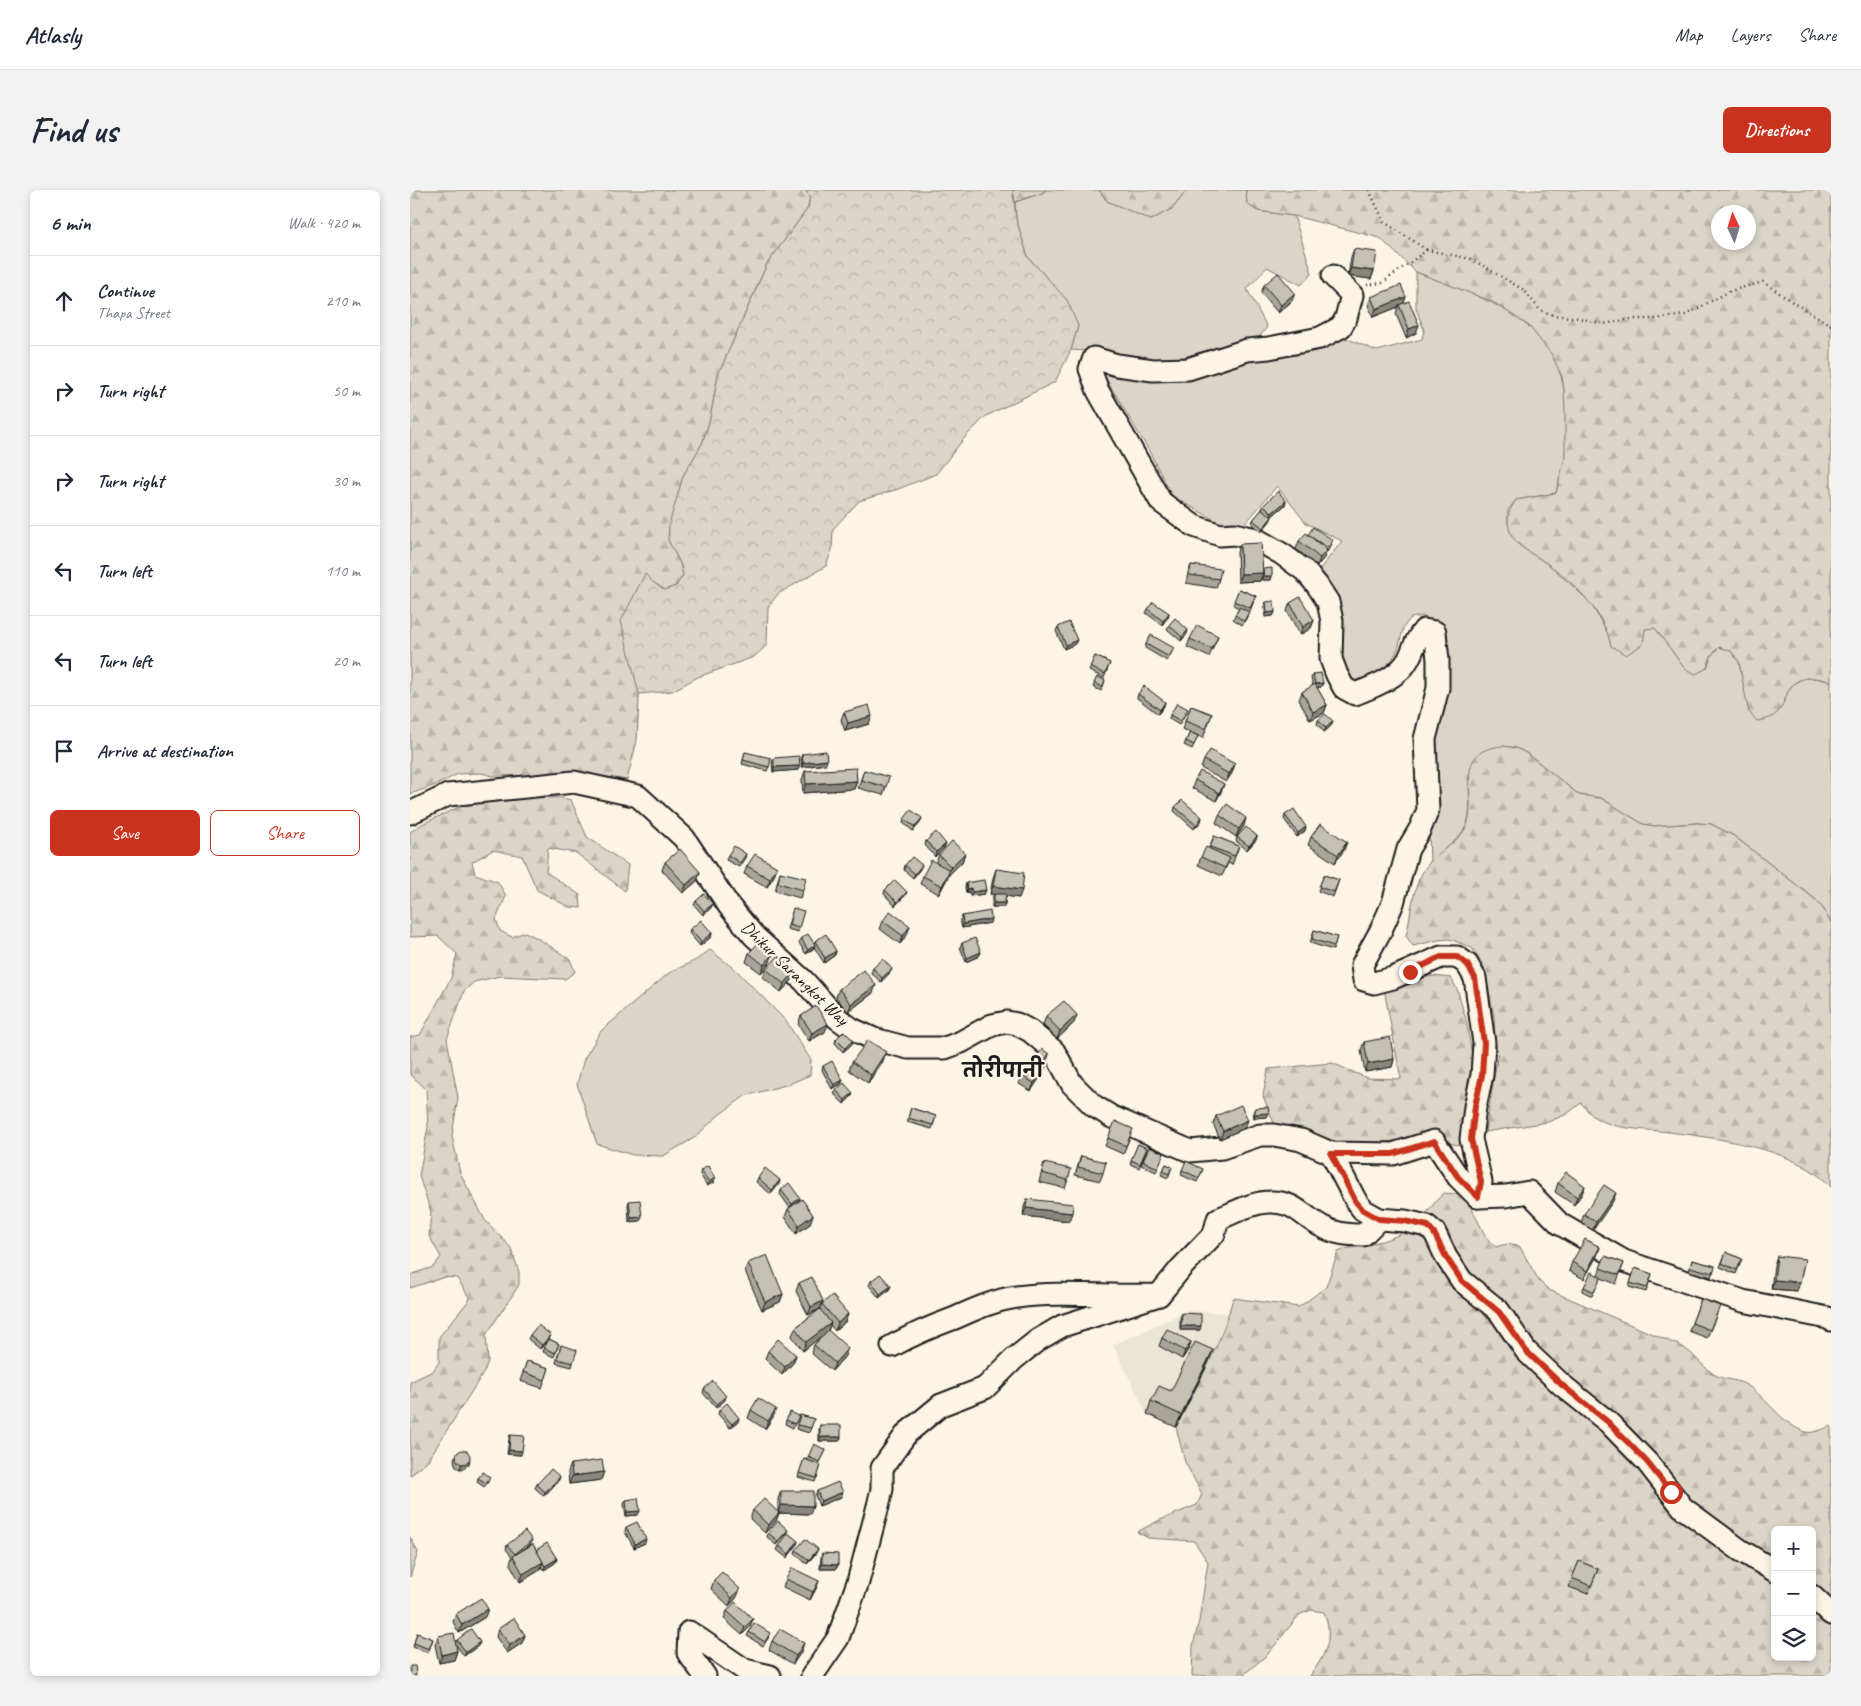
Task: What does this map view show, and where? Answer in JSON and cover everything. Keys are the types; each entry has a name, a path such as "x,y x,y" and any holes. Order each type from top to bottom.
{"street":[{"path":"1339,282 1352,295 1346,318 1341,327 1320,338 1269,348 1247,350 1188,368 1153,370 1118,365 1094,358 1090,370 1098,391 1161,502 1194,526 1220,535 1234,534 1256,540 1297,565 1317,585 1328,602 1332,621 1332,659 1344,688 1355,694 1367,690 1394,675 1409,659 1415,641 1424,630 1436,632 1438,688 1425,739 1428,810 1420,829 1408,849 1393,903 1382,930 1362,965 1364,980 1374,983 1393,978 1441,957 1457,957 1467,964 1475,978 1484,1043 1482,1075 1475,1106 1471,1139 1481,1182 1478,1197"},
{"name":"Dhikur Sarangkot Way","path":"410,813 448,795 574,782 638,796 684,838 729,906 754,936 804,981 837,1018 852,1028 874,1039 908,1048 928,1049 945,1048 968,1039 992,1025 1007,1022 1017,1024 1030,1030 1054,1051 1072,1084 1094,1106 1112,1118 1177,1146 1190,1151 1202,1151 1222,1148 1260,1136 1274,1135 1301,1140 1331,1154"},
{"path":"1771,1569 1740,1550 1683,1508 1647,1462 1608,1422 1562,1385 1526,1351 1499,1312 1462,1281 1428,1226 1405,1221 1379,1219 1363,1210 1356,1202 1331,1154 1393,1154 1434,1141 1458,1177 1478,1197 1506,1196 1529,1192 1560,1224 1624,1261 1743,1301 1831,1320"},
{"path":"812,1676 838,1638 858,1582 882,1489 882,1468 907,1433 941,1405 985,1388 1014,1358 1038,1340 1062,1326 1159,1295 1181,1268 1214,1234 1218,1219 1250,1206 1269,1202 1291,1204 1322,1226 1342,1235 1363,1235 1379,1219"},
{"path":"892,1346 911,1336 983,1306 1016,1297 1159,1295"},
{"path":"1816,1600 1831,1614"},
{"path":"705,1676 688,1653 689,1632 745,1670 770,1676"}],"path":[{"path":"1369,190 1384,222 1427,250 1471,259 1524,290 1540,310 1553,315 1579,318 1604,324 1631,319 1665,318 1685,315 1730,291 1763,282 1831,325"},
{"path":"1339,282 1382,283 1427,250"}],"shaded area":[{"path":"1187,1311 1229,1313 1208,1363 1176,1427 1147,1414 1113,1345"}],"green space":[{"path":"410,190 805,190 810,196 808,208 767,264 718,375 710,419 702,444 683,476 668,540 680,563 683,575 676,586 665,590 645,574 637,740 627,780 588,774 493,776 481,773 458,774 436,785 410,794"},
{"path":"805,190 1013,190 1016,219 1028,257 1067,300 1078,326 1071,350 1055,382 986,416 966,436 936,474 898,489 859,501 833,529 832,550 826,566 778,594 768,607 767,645 754,657 698,677 672,691 639,694 621,621 645,574 665,590 676,586 683,575 680,563 668,540 669,525 683,476 702,444 710,419 718,375 767,264 808,208 810,196"},
{"path":"1013,190 1046,190 1015,202"},
{"path":"1046,190 1099,190 1107,201 1151,220 1173,208 1187,190 1246,190 1247,204 1258,211 1294,216 1312,273 1301,285 1267,267 1247,289 1267,327 1257,340 1193,354 1170,362 1108,352 1071,350 1078,326 1045,276 1028,257 1016,219 1015,202"},
{"path":"1099,190 1187,190 1173,208 1151,220 1107,201"},
{"path":"1246,190 1831,190 1831,681 1807,678 1794,683 1778,712 1773,716 1757,721 1749,712 1739,662 1731,651 1719,647 1711,656 1707,668 1696,674 1685,669 1655,628 1645,629 1643,644 1626,655 1611,646 1608,634 1589,602 1562,575 1520,545 1510,531 1509,513 1516,500 1556,493 1565,457 1565,414 1562,377 1552,355 1529,326 1493,302 1416,272 1380,238 1294,216 1258,211 1247,204"},
{"path":"1416,272 1459,288 1502,308 1538,336 1552,354 1561,376 1566,406 1566,447 1562,470 1556,493 1516,500 1508,510 1508,523 1519,545 1552,567 1590,602 1608,634 1611,646 1645,629 1655,627 1685,669 1707,668 1711,656 1719,647 1731,651 1739,662 1749,712 1779,711 1793,684 1803,679 1813,678 1831,681 1831,923 1816,900 1734,836 1711,824 1655,826 1643,824 1601,798 1579,795 1528,754 1516,748 1503,746 1468,775 1470,808 1466,826 1454,841 1430,862 1429,830 1439,624 1422,616 1411,618 1403,629 1396,654 1384,669 1368,679 1352,680 1343,662 1316,574 1342,541 1306,523 1277,486 1244,525 1245,532 1222,524 1172,496 1148,449 1102,372 1185,376 1341,336 1377,351 1422,339 1424,330 1416,308"},
{"path":"1503,746 1516,748 1528,754 1579,795 1601,798 1643,824 1655,826 1711,824 1734,836 1816,900 1824,910 1831,923 1831,1187 1816,1173 1797,1162 1775,1153 1728,1141 1610,1124 1594,1117 1581,1103 1567,1114 1548,1122 1485,1132 1498,1053 1495,1042 1494,1017 1484,967 1472,948 1450,939 1413,946 1406,936 1413,898 1423,871 1434,858 1460,836 1467,825 1470,813 1470,775 1472,764 1477,756 1487,749"},
{"path":"558,797 571,800 587,837 628,865 625,891 576,853 548,848 546,872 580,895 581,908 569,907 537,890 522,856 493,850 472,862 475,874 498,882 506,896 496,919 500,931 512,937 525,932 537,938 570,959 575,972 565,979 500,976 474,982 464,991 447,1039 458,1098 452,1136 460,1173 485,1220 511,1248 519,1272 519,1285 486,1335 488,1361 484,1372 428,1460 410,1476 410,1382 433,1371 439,1362 439,1337 470,1299 457,1278 445,1277 410,1288 410,1275 433,1267 441,1257 429,1236 431,1212 419,1176 428,1127 426,1089 410,1074 410,1037 420,1035 451,978 457,954 438,936 410,937 410,832 422,824 459,807 503,799"},
{"path":"710,950 737,971 786,1021 811,1060 810,1075 789,1084 745,1096 719,1115 694,1138 663,1156 633,1155 597,1144 577,1084 584,1059 601,1031 669,973 696,960"},
{"path":"1433,976 1451,978 1457,989 1466,1020 1475,1072 1465,1146 1435,1141 1410,1140 1367,1143 1342,1148 1278,1133 1263,1096 1268,1069 1332,1063 1367,1078 1401,1079 1384,989 1408,981"},
{"path":"1444,1193 1457,1194 1469,1203 1486,1237 1495,1247 1507,1244 1520,1247 1539,1281 1549,1290 1683,1347 1716,1376 1751,1388 1789,1424 1805,1432 1818,1431 1831,1426 1831,1676 1310,1676 1324,1653 1328,1638 1327,1621 1324,1612 1311,1610 1299,1615 1267,1655 1242,1676 1192,1676 1193,1646 1199,1621 1208,1562 1194,1541 1148,1538 1137,1532 1160,1520 1197,1505 1202,1494 1185,1462 1176,1427 1216,1348 1233,1298 1299,1307 1326,1287 1338,1252 1391,1238 1410,1227"},
{"path":"410,1537 418,1552 410,1577"}],"building":[{"path":"1354,249 1377,252 1374,271 1351,268"},
{"path":"1278,273 1295,293 1281,305 1264,285"},
{"path":"1401,285 1406,297 1376,309 1371,297"},
{"path":"1409,301 1419,325 1409,329 1399,305"},
{"path":"1278,491 1286,501 1272,513 1264,505"},
{"path":"1262,509 1272,517 1263,528 1253,520"},
{"path":"1313,527 1333,540 1328,548 1308,535"},
{"path":"1306,533 1327,550 1320,558 1299,541"},
{"path":"1261,543 1263,573 1241,574 1240,544"},
{"path":"1191,565 1221,569 1219,579 1189,575"},
{"path":"1272,568 1272,576 1264,576 1263,569"},
{"path":"1239,589 1256,596 1250,608 1234,601"},
{"path":"1300,597 1314,620 1303,627 1290,603"},
{"path":"1274,601 1275,612 1267,613 1266,602"},
{"path":"1153,602 1169,613 1163,621 1148,609"},
{"path":"1240,607 1249,612 1244,621 1235,615"},
{"path":"1175,618 1188,630 1182,637 1169,625"},
{"path":"1069,622 1077,640 1066,645 1058,627"},
{"path":"1197,625 1218,636 1212,649 1190,639"},
{"path":"1151,635 1174,648 1169,657 1146,644"},
{"path":"1095,656 1110,663 1105,674 1090,667"},
{"path":"1321,673 1323,683 1315,684 1313,674"},
{"path":"1097,677 1105,680 1103,687 1094,683"},
{"path":"1315,684 1327,705 1313,712 1302,692"},
{"path":"1144,686 1165,702 1160,710 1138,694"},
{"path":"1177,703 1188,709 1181,721 1170,715"},
{"path":"869,705 872,716 848,723 844,712"},
{"path":"1191,706 1212,714 1206,729 1185,721"},
{"path":"1325,714 1333,721 1326,728 1318,720"},
{"path":"1190,732 1198,736 1194,745 1186,741"},
{"path":"1210,750 1235,764 1229,774 1204,760"},
{"path":"826,751 827,760 803,763 802,754"},
{"path":"745,752 771,758 769,767 743,760"},
{"path":"799,756 800,766 774,767 774,758"},
{"path":"856,768 857,781 806,784 805,771"},
{"path":"864,770 889,777 886,787 861,780"},
{"path":"1200,771 1224,784 1219,793 1195,780"},
{"path":"1182,800 1202,817 1196,825 1175,807"},
{"path":"1227,804 1246,818 1239,829 1219,815"},
{"path":"1294,809 1306,827 1298,833 1285,815"},
{"path":"911,810 922,818 915,827 904,819"},
{"path":"1320,824 1347,842 1338,855 1311,837"},
{"path":"1246,827 1257,836 1249,846 1237,837"},
{"path":"936,832 946,844 936,852 926,841"},
{"path":"1214,836 1239,846 1235,856 1210,847"},
{"path":"952,841 965,853 951,867 939,855"},
{"path":"734,846 746,854 740,863 728,855"},
{"path":"1206,847 1230,858 1225,868 1201,857"},
{"path":"680,849 700,872 686,885 665,862"},
{"path":"755,854 777,867 770,879 747,866"},
{"path":"912,857 922,865 915,874 905,865"},
{"path":"931,860 950,870 942,886 923,876"},
{"path":"996,869 1024,873 1022,890 993,886"},
{"path":"780,872 806,878 803,890 778,883"},
{"path":"1324,875 1339,880 1334,892 1319,887"},
{"path":"895,880 907,892 897,902 885,890"},
{"path":"984,880 986,890 972,892 971,888 967,889 966,883"},
{"path":"704,894 713,904 704,911 696,901"},
{"path":"994,894 1006,894 1005,903 994,903"},
{"path":"793,908 804,911 799,928 789,925"},
{"path":"890,911 910,926 903,936 883,921"},
{"path":"990,911 991,919 963,924 962,916"},
{"path":"701,920 712,933 701,942 690,929"},
{"path":"1314,930 1337,937 1334,946 1312,939"},
{"path":"808,934 815,945 808,950 801,938"},
{"path":"826,934 836,951 825,958 815,941"},
{"path":"975,938 981,952 967,958 962,943"},
{"path":"759,942 773,953 764,965 749,953"},
{"path":"778,956 796,971 784,984 766,969"},
{"path":"883,959 892,969 882,978 873,968"},
{"path":"864,970 876,985 851,1004 839,989"},
{"path":"1064,1001 1077,1015 1060,1031 1046,1016"},
{"path":"816,1006 828,1024 812,1033 801,1016"},
{"path":"844,1031 853,1040 845,1048 836,1039"},
{"path":"1390,1037 1394,1059 1368,1064 1364,1042"},
{"path":"868,1040 886,1052 871,1075 852,1062"},
{"path":"1042,1049 1049,1054 1044,1061 1037,1056"},
{"path":"1035,1055 1047,1063 1034,1083 1022,1076"},
{"path":"832,1061 843,1080 834,1085 823,1066"},
{"path":"844,1083 853,1093 845,1100 836,1090"},
{"path":"1241,1105 1248,1120 1223,1131 1216,1116"},
{"path":"1268,1107 1269,1113 1255,1114 1255,1108"},
{"path":"911,1108 936,1116 933,1125 908,1118"},
{"path":"1115,1121 1133,1129 1126,1146 1108,1138"},
{"path":"1138,1144 1147,1148 1140,1164 1131,1160"},
{"path":"1149,1147 1164,1153 1158,1168 1143,1161"},
{"path":"1081,1156 1106,1162 1103,1173 1078,1167"},
{"path":"1186,1161 1203,1169 1199,1178 1182,1170"},
{"path":"1044,1163 1071,1169 1068,1180 1042,1173"},
{"path":"1166,1164 1172,1167 1169,1174 1163,1171"},
{"path":"708,1166 715,1178 709,1182 701,1170"},
{"path":"765,1168 780,1180 772,1190 758,1178"},
{"path":"1566,1172 1585,1186 1577,1197 1558,1183"},
{"path":"789,1183 800,1198 792,1204 781,1190"},
{"path":"1604,1185 1616,1193 1596,1222 1584,1214"},
{"path":"802,1199 813,1215 799,1225 788,1209"},
{"path":"1027,1199 1073,1204 1072,1213 1026,1208"},
{"path":"640,1200 642,1217 631,1218 629,1201"},
{"path":"1585,1239 1600,1247 1587,1271 1572,1262"},
{"path":"1726,1252 1742,1259 1737,1270 1722,1263"},
{"path":"767,1255 783,1294 765,1302 748,1263"},
{"path":"1605,1256 1624,1263 1619,1275 1600,1268"},
{"path":"1777,1256 1805,1259 1800,1282 1774,1280"},
{"path":"1692,1260 1715,1266 1713,1273 1690,1267"},
{"path":"1635,1268 1652,1274 1647,1288 1630,1283"},
{"path":"1591,1272 1601,1277 1594,1292 1584,1287"},
{"path":"880,1274 891,1286 880,1294 871,1281"},
{"path":"812,1277 823,1301 811,1307 799,1283"},
{"path":"832,1295 848,1314 838,1323 822,1304"},
{"path":"1701,1299 1720,1306 1710,1330 1692,1323"},
{"path":"820,1309 831,1323 806,1342 795,1328"},
{"path":"1182,1313 1201,1314 1201,1326 1181,1326"},
{"path":"538,1325 551,1335 542,1345 530,1335"},
{"path":"1167,1329 1191,1342 1185,1351 1162,1338"},
{"path":"828,1330 848,1348 835,1363 814,1345"},
{"path":"549,1339 559,1344 555,1353 544,1348"},
{"path":"778,1339 796,1355 785,1367 768,1351"},
{"path":"1195,1342 1213,1350 1181,1415 1151,1401 1159,1386 1171,1391"},
{"path":"561,1345 577,1350 573,1363 557,1359"},
{"path":"527,1361 549,1368 545,1380 523,1372"},
{"path":"713,1381 726,1396 717,1404 704,1389"},
{"path":"758,1398 776,1409 768,1421 751,1410"},
{"path":"727,1403 739,1418 732,1424 719,1410"},
{"path":"790,1412 799,1416 795,1424 786,1420"},
{"path":"800,1415 814,1419 811,1428 797,1425"},
{"path":"820,1425 841,1425 841,1437 820,1437"},
{"path":"510,1435 524,1436 522,1451 509,1450"},
{"path":"814,1444 826,1450 820,1462 808,1457"},
{"path":"460,1450 466,1450 470,1457 466,1464 460,1464 456,1460 456,1454"},
{"path":"804,1459 821,1465 817,1478 799,1473"},
{"path":"602,1460 604,1472 572,1476 571,1464"},
{"path":"551,1469 560,1477 545,1492 537,1484"},
{"path":"483,1472 490,1477 486,1483 478,1478"},
{"path":"838,1482 843,1492 821,1501 817,1491"},
{"path":"781,1491 813,1491 813,1506 781,1505"},
{"path":"638,1498 640,1511 627,1512 626,1500"},
{"path":"764,1499 779,1513 768,1525 753,1510"},
{"path":"778,1521 788,1530 778,1541 768,1533"},
{"path":"637,1522 646,1539 635,1544 626,1527"},
{"path":"525,1531 532,1540 515,1554 507,1545"},
{"path":"788,1533 798,1541 789,1554 779,1546"},
{"path":"805,1539 818,1549 809,1560 796,1550"},
{"path":"547,1543 557,1559 545,1566 536,1550"},
{"path":"533,1544 543,1562 523,1574 513,1556"},
{"path":"822,1553 838,1554 838,1565 822,1564"},
{"path":"1579,1561 1598,1569 1591,1586 1572,1578"},
{"path":"792,1568 819,1581 813,1592 786,1579"},
{"path":"722,1572 740,1589 732,1598 714,1580"},
{"path":"481,1598 488,1609 462,1625 456,1614"},
{"path":"735,1602 753,1619 745,1627 727,1611"},
{"path":"514,1618 525,1635 510,1645 498,1629"},
{"path":"754,1623 770,1633 765,1642 749,1632"},
{"path":"471,1629 480,1642 466,1652 457,1640"},
{"path":"780,1629 804,1643 796,1656 772,1641"},
{"path":"417,1633 433,1639 429,1649 414,1643"},
{"path":"454,1633 457,1651 442,1655 438,1636"},
{"path":"410,1666 415,1666 416,1676 410,1676"}],"district":[{"name":"तोरीपानी","path":"1003,1070"}],"route":[{"path":"1410,972 1441,957 1457,957 1467,964 1475,978 1484,1043 1482,1075 1475,1106 1471,1139 1481,1182 1478,1197 1458,1177 1434,1141 1393,1154 1331,1154 1339,1170 1356,1202 1363,1210 1379,1219 1405,1221 1428,1226 1462,1281 1499,1312 1526,1351 1562,1385 1608,1422 1647,1462 1671,1492"}]}
